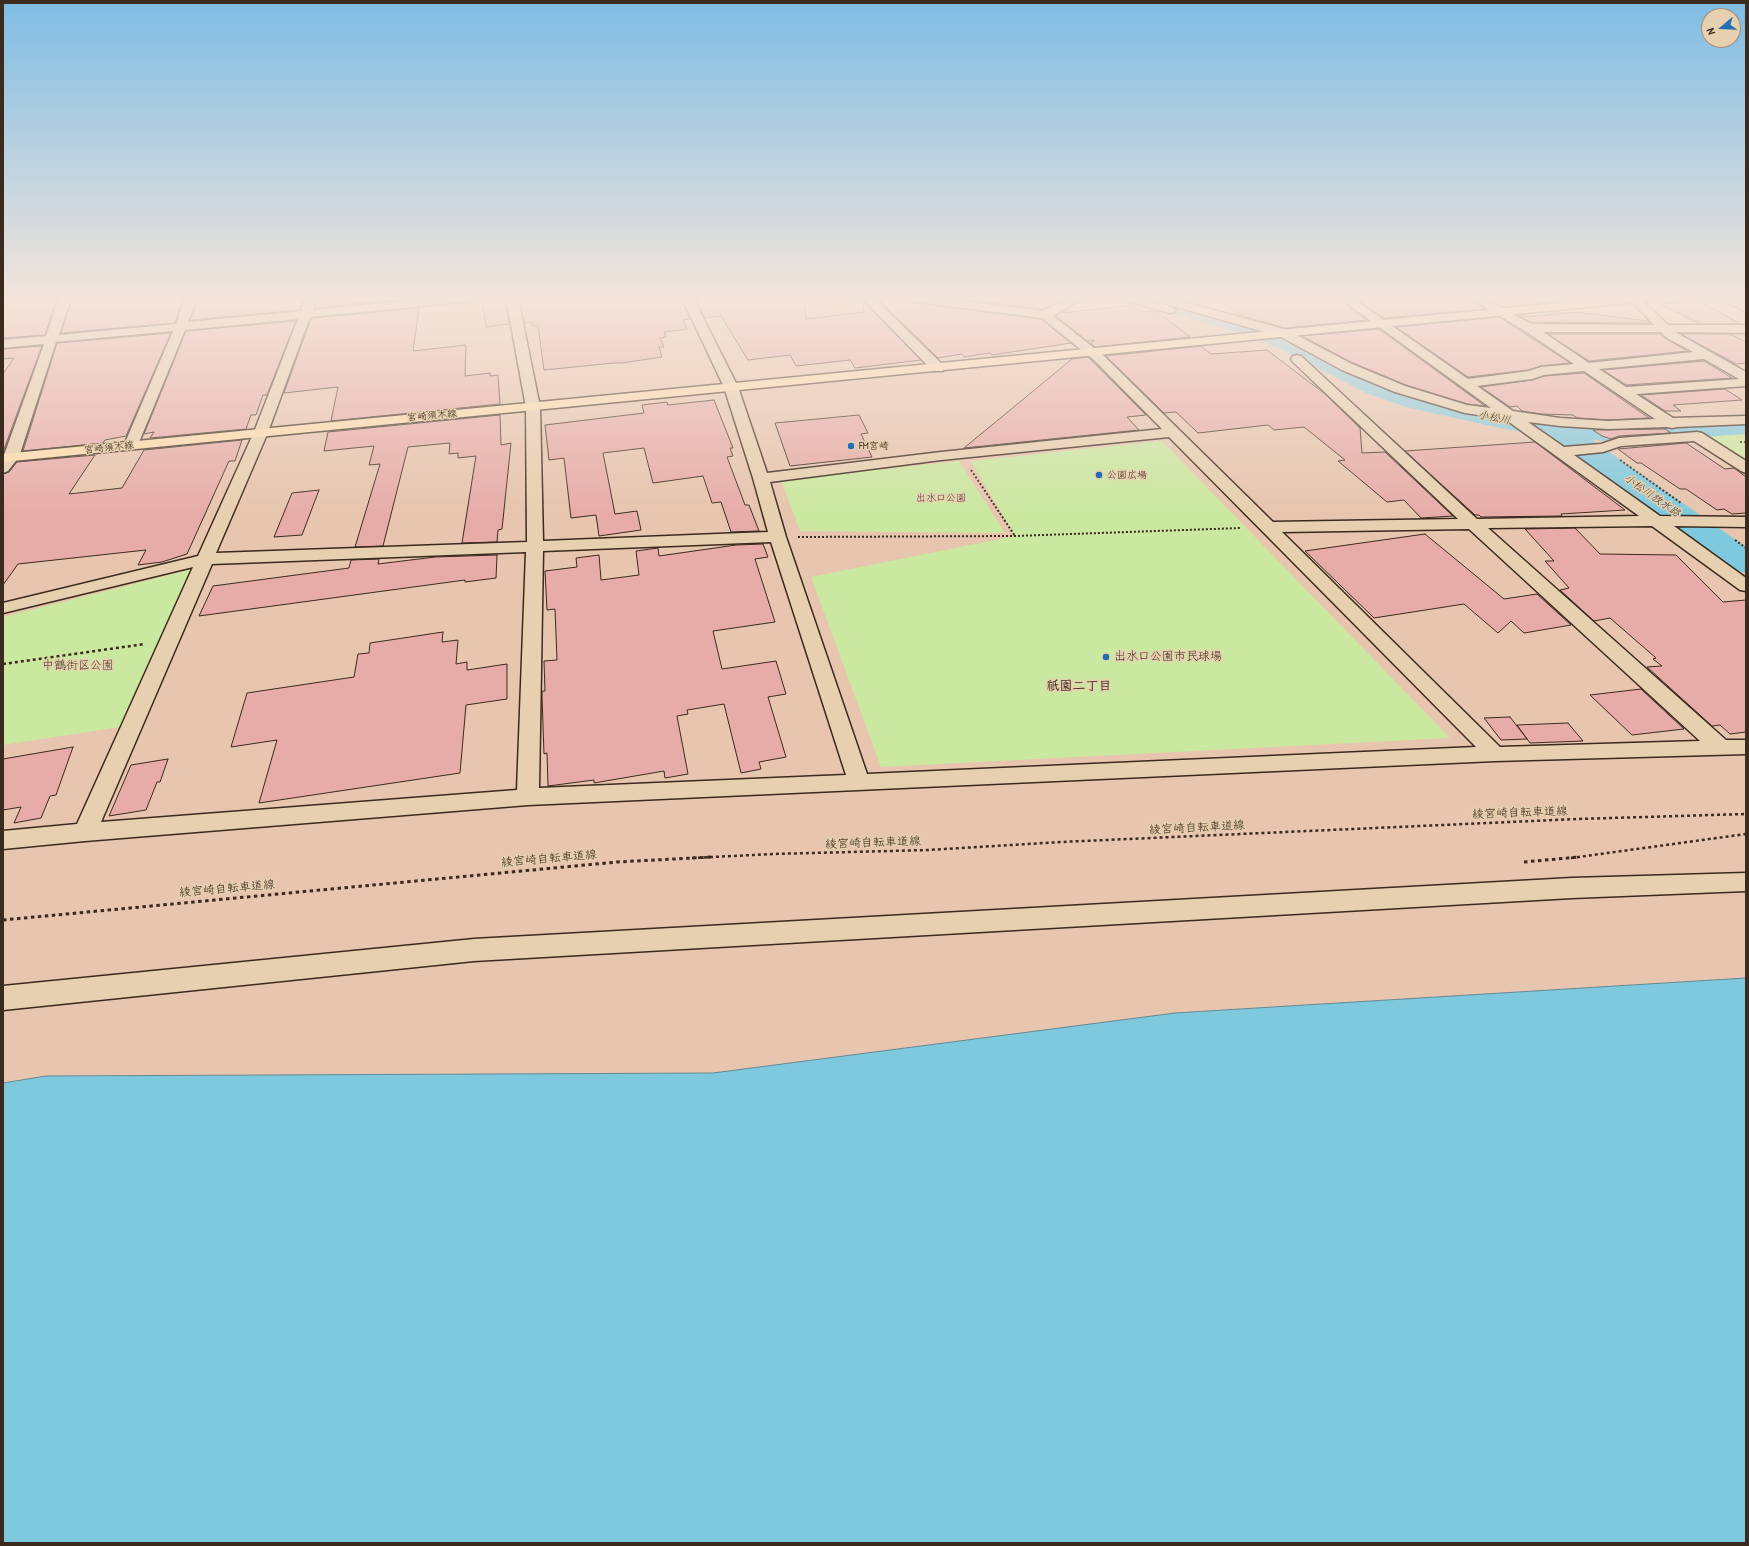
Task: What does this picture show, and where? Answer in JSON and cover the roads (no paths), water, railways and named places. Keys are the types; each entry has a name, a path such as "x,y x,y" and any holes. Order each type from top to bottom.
{"main road":[{"name":"宮崎須木線","path":"6,461 131,445 260,432 915,370"}],"street":[{"path":"6,461 41,370"},
{"path":"131,445 162,370"},
{"path":"85,832 260,432 284,370"},
{"path":"526,370 533,407 535,545 528,797"},
{"path":"723,370 731,387 761,478 778,537 859,782"},
{"path":"1111,370 1267,528 1495,754"},
{"path":"1309,370 1474,525 1721,748"},
{"path":"1324,370 1405,404"},
{"path":"1355,370 1400,389 1465,409 1514,418 1608,425 1672,424 1746,420"},
{"path":"1448,370 1746,586"},
{"path":"1466,383 1532,375 1541,370"},
{"path":"1593,370 1672,424"},
{"path":"1734,370 1746,377"},
{"path":"1623,391 1746,382"},
{"path":"1420,409 1481,424"},
{"path":"1505,429 1543,439"},
{"path":"761,478 960,454 1172,432"},
{"path":"1562,452 1603,448 1619,442 1697,436 1746,468"},
{"path":"1267,528 1655,521 1746,522"},
{"path":"3,608 205,559 535,545 778,537"},
{"path":"3,840 85,832 528,797 1495,754 1746,747"},
{"path":"3,998 474,950 1556,889 1746,882"}],"water":[{"path":"1746,978 1746,1543 3,1543 3,1083 46,1076 713,1073 1175,1013"}],"waterway":[{"name":"小松川","path":"1342,370 1375,387 1416,401 1500,420 1558,430"},
{"name":"小松川","path":"1558,430 1629,433 1746,426"},
{"name":"小松川放水路","path":"1558,430 1746,563"}],"place":[{"name":"FM宮崎","path":"851,446"},
{"name":"公園広場","path":"1099,475"},
{"name":"出水口公園市民球場","path":"1106,657"}],"district":[{"name":"祇園二丁目","path":"1079,687"}],"park label":[{"name":"出水口公園","path":"941,498"},
{"name":"中鶴街区公園","path":"78,666"}]}
